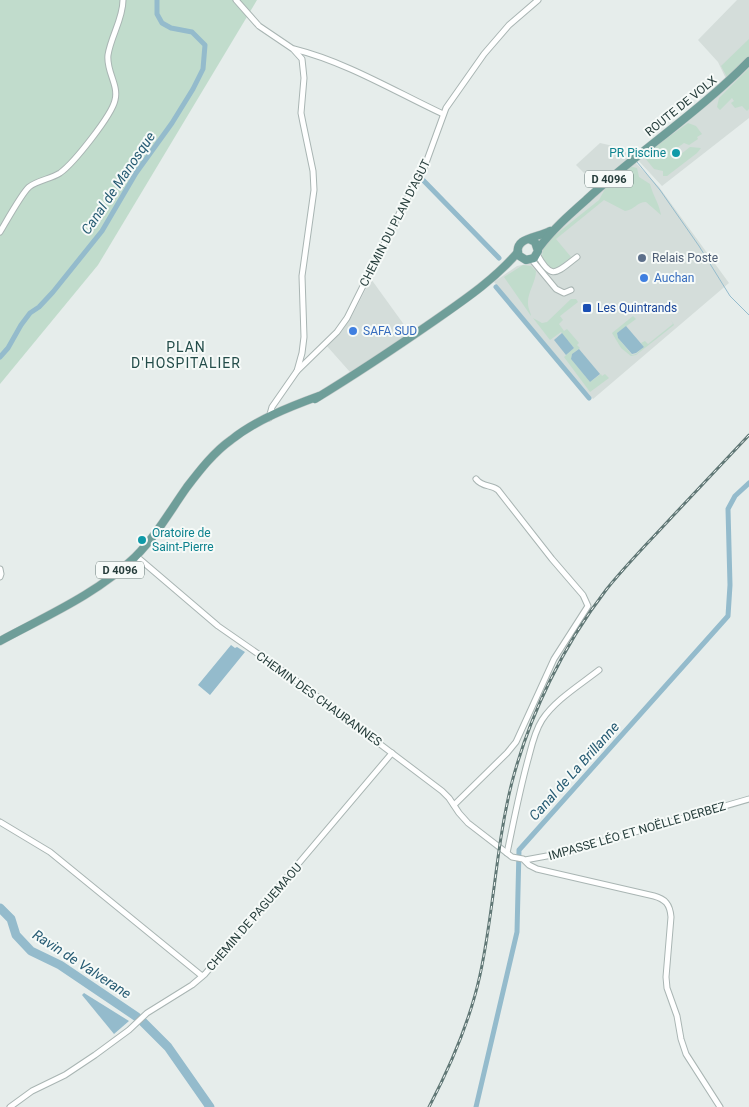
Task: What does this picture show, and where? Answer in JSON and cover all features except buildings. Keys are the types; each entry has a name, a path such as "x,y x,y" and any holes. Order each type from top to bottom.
{"main road":[{"name":"ROUTE DE VOLX","path":"497,273 533,255 558,226 620,170 722,88 749,61"},
{"name":"ROUTE DE VOLX","path":"208,462 245,435 305,406 389,352 459,303 497,273 518,252 520,243 558,226"},
{"path":"518,252 533,255 535,242 528,239"},
{"name":"ROUTE DE VOLX","path":"0,641 92,590 109,579 136,556 208,462 230,440 269,418 319,396"}],"street":[{"path":"0,232 28,188 58,174 70,165 115,102 116,94 108,57 112,37 122,12 123,0"},
{"path":"236,0 259,26 293,49 300,56 304,78 302,124 311,160 314,184 302,276 303,344 296,371 272,407 269,418 249,430 245,435"},
{"name":"CHEMIN DU PLAN D'AGUT","path":"296,371 337,332 347,318 404,204 423,171 443,114 484,54 508,25 538,0"},
{"path":"293,49 307,52 353,70 443,114"},
{"path":"533,255 546,269 554,272 559,271 577,257"},
{"path":"533,255 556,289 564,293 571,290"},
{"path":"454,805 516,742 554,658 588,606 583,594 552,559 498,490 493,487 482,486 476,479"},
{"name":"CHEMIN DES CHAURANNES","path":"136,556 218,626 290,676 445,794 465,820 497,846 520,859"},
{"path":"0,569 0,578"},
{"path":"507,853 520,790 531,747 540,723 562,699 599,670"},
{"name":"CHEMIN DE PAGUEMAOU","path":"0,822 50,852 202,976 232,944 392,753"},
{"name":"IMPASSE LÉO ET NOËLLE DERBEZ","path":"520,859 563,854 749,799"},
{"path":"520,859 538,869 654,896 666,902 670,908 671,917 666,977 667,988 677,1016 686,1054 720,1107"},
{"path":"10,1107 34,1090 80,1066 129,1030 147,1013 202,976"}],"shaded area":[{"path":"737,0 749,0 749,118 662,186 637,159 728,83 718,62 698,40"},
{"path":"600,143 623,150 631,157 600,182 591,180 576,165"},
{"path":"634,161 659,187 729,283 593,399 494,282 517,266 532,263 555,231"},
{"path":"371,279 410,333 376,357 350,372 326,345 342,331"}],"green space":[{"path":"0,0 257,0 98,265 0,384"},
{"path":"749,39 749,56 728,79 721,66"},
{"path":"749,68 749,109 747,111 742,106 735,108 731,103 734,101 732,98 720,110 717,107 719,98"},
{"path":"688,123 696,126 702,134 689,145 684,143 671,152 676,158 690,147 701,148 667,176 663,176 663,171 654,169 645,158 652,149"},
{"path":"629,166 637,168 639,177 650,184 661,215 646,202 625,211 604,200 556,239 571,257 556,269 548,267 542,256 544,244 599,200 605,189"},
{"path":"523,265 531,266 536,271 528,300 531,316 504,277"},
{"path":"571,299 576,299 578,302 560,316 563,320 559,324 564,331 567,329 579,343 577,345 580,348 572,354 571,359 590,382 601,374 602,376 605,374 609,378 590,392 564,357 574,348 561,332 550,340 533,318 542,323 547,322"},
{"path":"633,316 636,319 617,333 618,338 632,355 644,347 641,343 645,341 648,344 673,324 671,320 674,325 636,355 631,356 621,348 612,333"}],"water":[{"path":"626,326 644,347 636,353 632,354 618,338 617,333"},
{"path":"562,333 574,348 566,355 554,340"},
{"path":"579,349 600,374 590,382 571,359 572,354"},
{"path":"231,645 245,652 210,695 198,685"},
{"path":"84,993 129,1021 114,1034 82,995"}],"waterway":[{"name":"Canal de Manosque","path":"0,357 8,348 30,313 39,307 53,292 102,231 136,173 172,123 203,69 205,45 192,32 171,28 162,23 157,14 157,0"},
{"path":"637,162 660,190 699,246 730,296 749,315"},
{"path":"422,179 499,258"},
{"path":"496,287 589,398"},
{"name":"Canal de La Brillanne","path":"476,1107 517,932 519,850 728,616 730,585 728,509 735,496 749,483"},
{"name":"Ravin de Valverane","path":"0,908 11,919 16,935 31,951 60,965 137,1017"},
{"name":"Ravin de Valverane","path":"143,1022 168,1047 210,1107"}],"railway":[{"path":"429,1107 459,1042 476,992 485,951 502,830 512,782 538,706 562,657 606,590 637,554 749,435"}],"place":[{"name":"PR Piscine","path":"676,153"},
{"name":"Relais Poste","path":"642,258"},
{"name":"Auchan","path":"644,278"},
{"name":"Les Quintrands","path":"587,308"},
{"name":"SAFA SUD","path":"353,331"},
{"name":"Oratoire de Saint-Pierre","path":"142,540"}],"district":[{"name":"PLAN D'HOSPITALIER","path":"186,356"}]}
